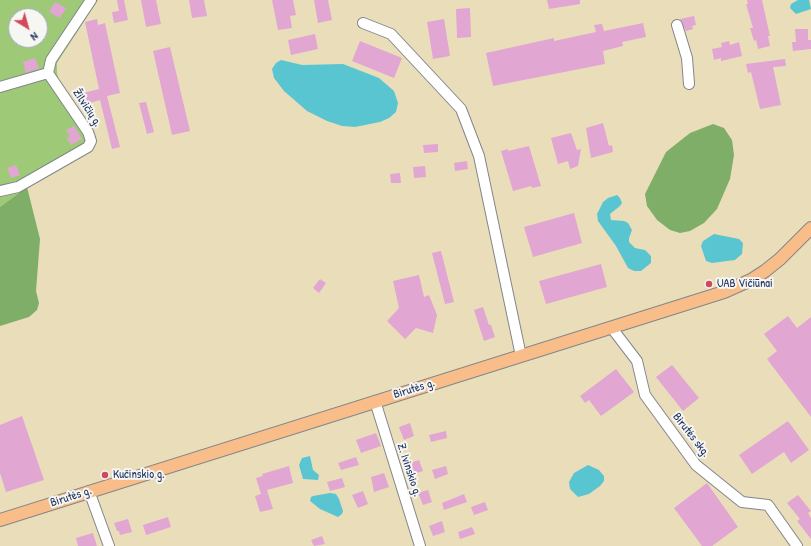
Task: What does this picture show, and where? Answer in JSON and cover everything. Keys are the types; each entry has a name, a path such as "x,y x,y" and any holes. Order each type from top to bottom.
{"main road":[{"name":"Birutės g.","path":"0,520 739,286 765,271 780,259 811,228"}],"street":[{"path":"0,87 48,73 51,60 91,0"},
{"path":"363,23 391,34 461,109 479,156 521,356"},
{"path":"677,25 687,58 689,84"},
{"name":"Žilvičių g.","path":"0,191 18,187 88,147 91,141 88,132 48,73"},
{"name":"Birutės skg.","path":"611,327 637,361 645,395 696,465 742,502 768,506 797,546"},
{"name":"Z. Ivinskio g.","path":"375,401 420,546"},
{"path":"89,491 109,546"}],"green space":[{"path":"0,0 98,0 57,63 59,80 90,125 93,133 94,146 27,187 0,207"},
{"path":"713,124 724,128 732,140 734,155 730,179 717,209 704,223 690,231 680,233 670,230 657,220 647,206 645,194 666,152 690,133"},
{"path":"27,187 40,239 36,291 39,303 37,310 29,317 0,326 0,207"}],"water":[{"path":"798,0 809,0 811,9 796,14 790,8 791,4"},
{"path":"281,60 302,65 343,64 379,78 394,91 398,103 396,112 389,118 380,122 355,127 342,126 327,121 307,111 284,91 274,78 272,69 276,63"},
{"path":"617,195 622,203 610,214 611,220 624,221 628,223 632,230 629,242 635,248 645,250 651,256 651,263 641,271 634,271 628,268 616,246 598,221 597,214 603,202 608,198"},
{"path":"714,234 739,239 743,243 742,254 735,260 712,263 706,261 701,246 703,241"},
{"path":"310,456 313,470 319,475 318,480 303,479 299,465 302,458"},
{"path":"588,465 599,470 604,476 604,481 589,494 578,497 570,489 569,482 574,473"},
{"path":"330,493 336,494 343,511 338,517 320,509 310,501 311,497 313,496"}],"building":[{"path":"117,0 124,0 128,20 114,23 112,12 119,11"},
{"path":"141,0 156,0 161,24 146,27"},
{"path":"189,0 204,0 207,16 192,18"},
{"path":"272,0 293,0 296,15 290,16 292,28 278,30"},
{"path":"314,0 328,0 332,20 318,23"},
{"path":"547,0 580,0 580,4 549,9"},
{"path":"747,0 762,0 770,36 768,36 770,46 758,49 756,40 754,41 750,28 753,28 746,4 748,4"},
{"path":"55,2 66,8 60,18 49,12"},
{"path":"470,8 471,37 457,38 456,9"},
{"path":"694,16 696,25 692,26 693,29 686,31 680,19"},
{"path":"97,19 98,25 105,23 120,93 107,96 120,147 112,149 100,100 79,106 76,95 99,89 85,22"},
{"path":"444,19 450,56 433,59 427,22"},
{"path":"643,23 646,37 622,42 623,46 603,51 605,64 493,86 486,53 554,38 554,41 596,32 594,25 602,24 604,31"},
{"path":"795,29 808,29 808,40 811,40 811,49 793,51 792,42 796,42"},
{"path":"315,34 318,49 291,55 288,40"},
{"path":"360,41 402,58 394,78 352,61"},
{"path":"729,41 730,45 739,42 742,56 721,61 721,58 714,60 712,49 722,47 721,43"},
{"path":"170,47 190,131 172,135 153,51"},
{"path":"35,58 39,68 26,73 23,62"},
{"path":"785,59 786,66 773,67 781,105 760,109 751,72 748,73 746,64"},
{"path":"146,102 154,132 147,134 139,103"},
{"path":"603,123 609,146 612,145 613,152 591,158 586,128"},
{"path":"74,126 82,139 71,145 67,138 70,136 66,130"},
{"path":"571,133 577,150 581,149 578,166 570,169 568,161 558,164 551,138"},
{"path":"438,144 438,152 424,153 423,145"},
{"path":"529,146 541,186 532,188 531,186 513,191 501,151 508,149 508,151"},
{"path":"467,161 468,169 455,171 454,163"},
{"path":"16,165 20,175 11,178 7,168"},
{"path":"425,166 426,177 414,178 413,167"},
{"path":"400,173 401,183 391,183 390,174"},
{"path":"574,213 582,243 533,257 524,227"},
{"path":"441,251 454,302 445,304 432,253"},
{"path":"601,264 607,287 546,304 539,281"},
{"path":"419,275 424,297 429,295 437,315 433,333 416,328 405,339 387,321 399,308 393,281"},
{"path":"320,279 326,283 319,293 313,288"},
{"path":"483,307 495,337 484,341 474,310"},
{"path":"788,316 797,328 811,317 811,417 767,359 777,351 764,334"},
{"path":"672,365 699,398 683,411 656,377"},
{"path":"616,369 634,392 601,416 589,400 585,403 580,396"},
{"path":"22,416 44,480 6,492 0,473 0,425"},
{"path":"788,421 809,450 791,463 784,452 752,474 739,455"},
{"path":"410,423 414,436 404,440 399,427"},
{"path":"446,431 447,438 431,442 429,435"},
{"path":"376,433 381,446 361,453 356,440"},
{"path":"356,457 359,465 341,470 338,463"},
{"path":"419,460 423,471 414,474 410,463"},
{"path":"289,466 293,483 267,490 273,509 260,512 255,496 261,494 256,478 263,476 262,474"},
{"path":"446,466 448,474 435,479 432,470"},
{"path":"384,473 389,487 374,492 371,477"},
{"path":"342,478 345,487 330,491 327,482"},
{"path":"707,483 738,527 712,546 702,546 674,508"},
{"path":"428,490 432,502 423,505 418,493"},
{"path":"363,491 368,504 358,508 352,495"},
{"path":"464,494 467,502 444,510 442,503"},
{"path":"798,495 811,511 808,513 811,518 811,539 797,521 800,519 787,503"},
{"path":"485,502 488,510 474,515 471,507"},
{"path":"168,517 171,527 146,535 143,525"},
{"path":"128,519 132,532 120,535 114,523"},
{"path":"442,521 445,532 433,536 429,526"},
{"path":"472,527 475,534 460,539 458,532"},
{"path":"93,533 97,546 78,546 76,538"},
{"path":"322,536 325,544 314,546 311,540"}],"place":[{"name":"UAB Vičiūnai","path":"709,284"},
{"name":"Kučinskio g.","path":"105,475"}]}
